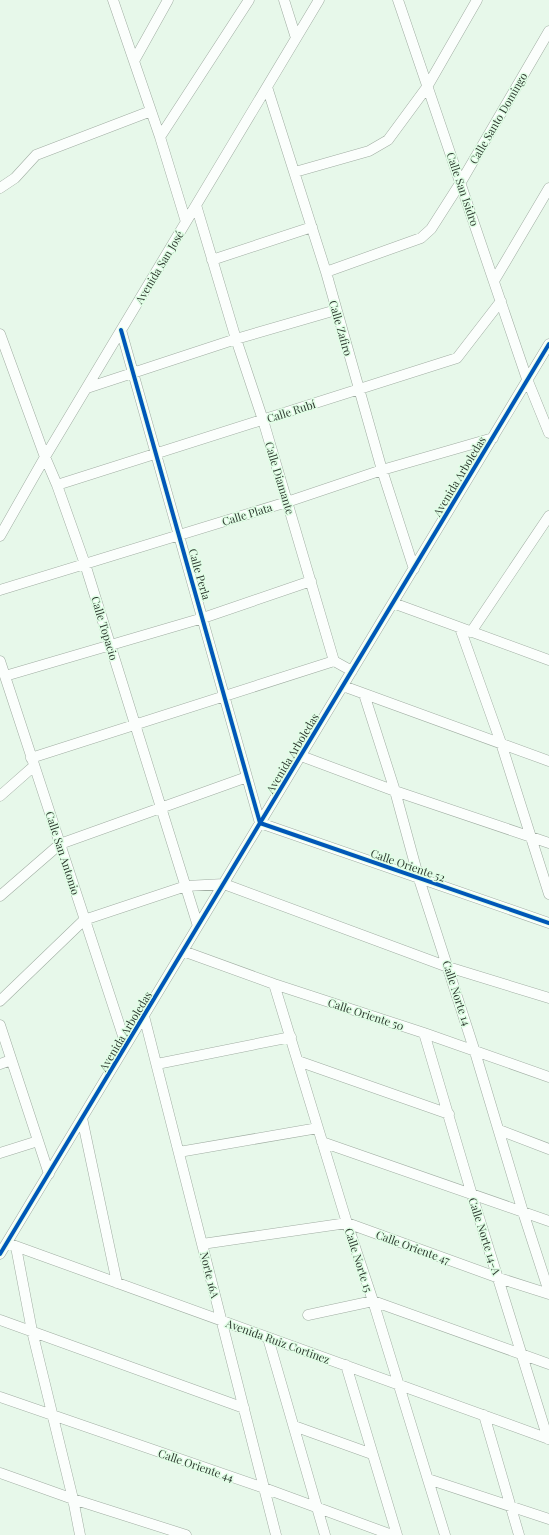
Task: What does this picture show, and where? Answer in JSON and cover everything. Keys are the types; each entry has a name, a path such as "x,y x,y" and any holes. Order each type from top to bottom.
{"street":[{"path":"113,0 160,137 186,222"},
{"path":"134,61 168,0"},
{"path":"160,137 249,0"},
{"path":"284,0 296,38"},
{"name":"Avenida San José","path":"0,536 45,457 319,0"},
{"name":"Calle San Isidro","path":"398,0 527,379 549,433"},
{"path":"295,172 369,151 388,140 427,87 477,0"},
{"name":"Calle Santo Domingo","path":"326,272 421,238 432,229 549,31"},
{"name":"Calle Zafiro","path":"267,87 326,272 382,470 414,569"},
{"path":"0,188 15,178 36,155 151,111"},
{"path":"494,281 549,188"},
{"name":"Calle Diamante","path":"196,205 236,339 263,420 334,661"},
{"path":"212,260 312,227"},
{"name":"Calle Rubí","path":"57,485 457,358 501,301"},
{"path":"87,388 236,339 336,310"},
{"name":"Calle Perla","path":"121,330 260,823"},
{"name":"Calle Topacio","path":"1,340 57,485 85,564 198,926"},
{"name":"Avenida Arboledas","path":"0,1254 12,1245 48,1174 549,344"},
{"name":"Calle Plata","path":"0,590 287,502 382,470 493,438"},
{"path":"471,632 549,516"},
{"path":"4,684 110,646 203,618 311,581"},
{"path":"393,603 549,660"},
{"path":"460,628 501,743 549,894"},
{"name":"Calle San Antonio","path":"0,661 4,684 60,844 126,1045"},
{"path":"0,796 32,762 134,725 334,661 352,671"},
{"path":"343,686 549,761"},
{"name":"Calle Norte 14","path":"364,694 395,791 419,879 476,1052 523,1212 549,1293"},
{"path":"301,756 395,791 549,843"},
{"path":"0,896 60,844 247,777"},
{"name":"Calle Oriente 52","path":"260,823 549,924"},
{"path":"0,1001 84,920 186,886 224,884 448,967 549,998"},
{"name":"Calle Oriente 50","path":"184,951 274,984 424,1033 549,1077"},
{"name":"Calle Norte 15","path":"274,984 445,1535"},
{"name":"Norte 16A","path":"144,1016 276,1535"},
{"path":"0,1025 48,1174"},
{"name":"Calle Norte 14-A","path":"424,1033 472,1195 549,1439"},
{"path":"157,1064 291,1036"},
{"path":"0,1064 11,1060"},
{"path":"298,1061 449,1114"},
{"path":"82,1118 118,1283"},
{"path":"179,1152 318,1128"},
{"path":"499,1130 549,1150"},
{"path":"0,1153 38,1141"},
{"path":"322,1142 549,1221"},
{"name":"Calle Oriente 47","path":"202,1244 347,1223 499,1278 549,1293"},
{"path":"12,1245 73,1499 80,1535"},
{"name":"Avenida Ruiz Cortinez","path":"12,1245 549,1439"},
{"path":"308,1314 373,1301 549,1364"},
{"path":"0,1320 244,1408"},
{"path":"268,1338 326,1535"},
{"path":"346,1365 397,1535"},
{"name":"Calle Oriente 44","path":"0,1397 264,1488 392,1535"},
{"path":"484,1415 519,1535"},
{"path":"294,1426 372,1454"},
{"path":"0,1473 73,1499 186,1535"},
{"path":"428,1478 549,1519"}],"cycle path":[{"path":"121,330 260,823 549,923"},
{"path":"0,1254 549,344"}]}
